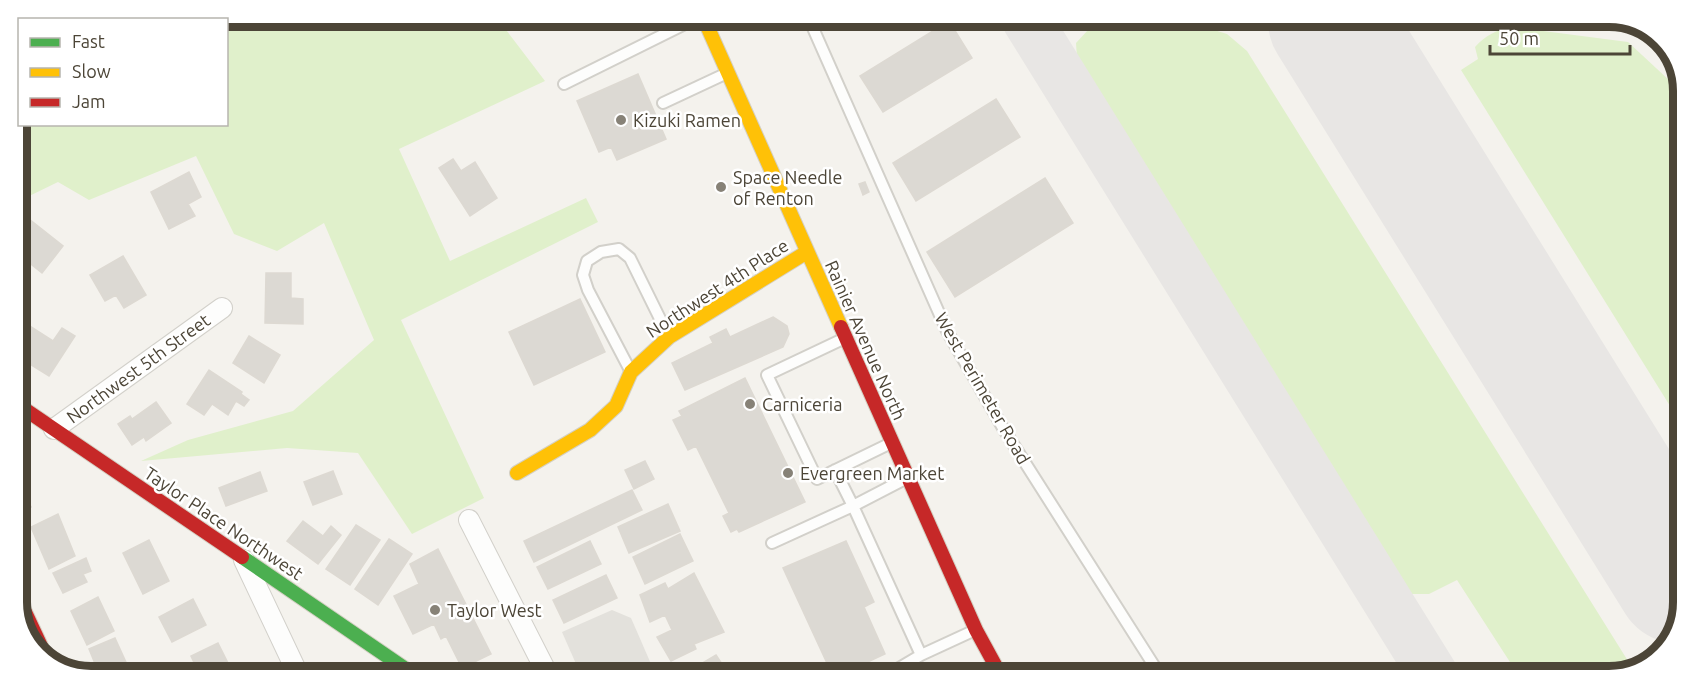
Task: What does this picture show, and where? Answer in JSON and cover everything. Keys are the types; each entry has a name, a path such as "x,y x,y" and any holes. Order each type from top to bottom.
{"street":[{"name":"Rainier Avenue North","path":"708,27 976,630 995,666"},
{"name":"Northwest 4th Place","path":"517,473 590,430 616,406 631,372 669,337 807,252"},
{"name":"Northwest 5th Street","path":"54,429 222,308"},
{"name":"Taylor Place Northwest","path":"27,411 401,666"},
{"path":"469,520 543,666"},
{"path":"244,560 294,666"}],"lane":[{"path":"564,84 679,27"},
{"name":"West Perimeter Road","path":"813,27 947,331 1003,428 1154,666"},
{"path":"663,103 728,73"},
{"path":"631,372 588,290 584,275 587,261 601,252 619,249 630,258 669,337"},
{"path":"846,338 767,375 817,479 892,443"},
{"path":"836,470 921,655"},
{"path":"772,543 853,506 908,477"},
{"path":"902,666 976,630"}],"green space":[{"path":"228,27 504,27 545,81 399,149 450,261 586,198 598,222 401,320 484,498 412,534 358,453 287,448 141,461 188,440 293,411 374,340 324,223 277,251 234,234 196,156 89,200 58,182 27,197 27,126 228,126"},
{"path":"1205,27 1227,34 1247,51 1629,663 1609,666 1513,666 1457,580 1429,594 1410,594 1077,58 1076,43 1088,30"},
{"path":"1512,27 1628,42 1673,85 1673,411 1461,70 1478,59 1475,47 1496,31"}],"shaded area":[{"path":"612,610 631,618 652,666 577,666 562,632"}],"building":[{"path":"939,27 953,27 972,58 883,112 860,76"},
{"name":"Kizuki Ramen","path":"638,74 666,139 617,160 611,147 599,152 577,101"},
{"path":"996,99 1020,137 916,201 893,163"},
{"path":"453,159 461,171 475,162 497,198 470,216 439,168"},
{"path":"189,172 201,197 188,204 195,216 169,229 151,192"},
{"path":"1045,178 1073,223 955,297 927,252"},
{"path":"865,182 869,192 863,195 859,184"},
{"path":"27,217 63,246 42,273 27,261"},
{"path":"123,256 146,295 124,308 116,295 105,301 90,275"},
{"path":"266,273 291,273 291,298 303,299 303,324 265,323"},
{"path":"580,299 605,352 534,385 509,332"},
{"path":"773,317 787,326 789,334 783,347 685,390 672,363 713,343 710,337 726,329 730,337"},
{"path":"28,325 53,341 62,328 75,336 49,376 27,362"},
{"path":"249,336 280,355 264,383 233,363"},
{"path":"209,370 242,392 241,394 249,400 244,406 236,401 228,415 212,404 204,415 187,404"},
{"path":"745,378 805,502 739,532 737,529 731,532 723,516 729,513 696,446 688,450 673,420 682,416 679,411"},
{"path":"156,402 171,423 146,441 144,437 132,445 118,424 130,416 132,419"},
{"path":"645,461 654,479 634,489 625,470"},
{"path":"333,471 342,494 313,505 304,482"},
{"path":"260,472 267,491 226,506 219,488"},
{"path":"632,490 642,510 534,562 524,541"},
{"path":"668,504 680,531 629,553 618,527"},
{"path":"58,514 75,556 49,569 31,527"},
{"path":"303,521 323,536 331,526 341,535 318,564 287,541"},
{"path":"356,525 380,540 350,585 326,569"},
{"path":"680,534 693,561 645,584 633,557"},
{"path":"389,539 412,554 378,605 355,589"},
{"path":"149,540 169,581 143,594 123,553"},
{"path":"590,541 601,564 548,589 537,567"},
{"path":"846,541 874,602 864,607 885,654 859,666 828,666 783,568"},
{"name":"Taylor West","path":"438,549 491,654 466,666 461,666 446,636 441,639 434,624 413,634 394,596 419,584 410,564"},
{"path":"86,558 91,571 83,574 87,582 63,593 53,573"},
{"path":"694,573 724,632 694,644 696,649 671,661 657,637 672,630 665,615 650,622 640,595 665,583 668,589"},
{"path":"606,575 617,598 564,623 553,600"},
{"path":"98,597 114,631 87,645 71,611"},
{"path":"193,599 206,625 172,642 159,617"},
{"path":"115,638 128,666 96,666 89,649"},
{"path":"218,643 230,666 196,666 191,656"},
{"path":"716,655 723,666 697,666"}],"taxiway":[{"path":"1031,27 1428,666"}],"runway":[{"path":"1334,27 1673,573"}],"traffic: fast":[{"path":"242,557 401,666"}],"traffic: slow":[{"path":"708,27 841,327"},
{"path":"517,473 590,430 616,406 631,372 669,337 807,252"}],"traffic: jam":[{"path":"841,327 976,630 996,666"},
{"path":"27,411 242,557"}],"place":[{"name":"Kizuki Ramen","path":"621,120"},
{"name":"Space Needle of Renton","path":"721,187"},
{"name":"Carniceria","path":"750,404"},
{"name":"Evergreen Market","path":"788,473"},
{"name":"Taylor West","path":"435,610"}]}
